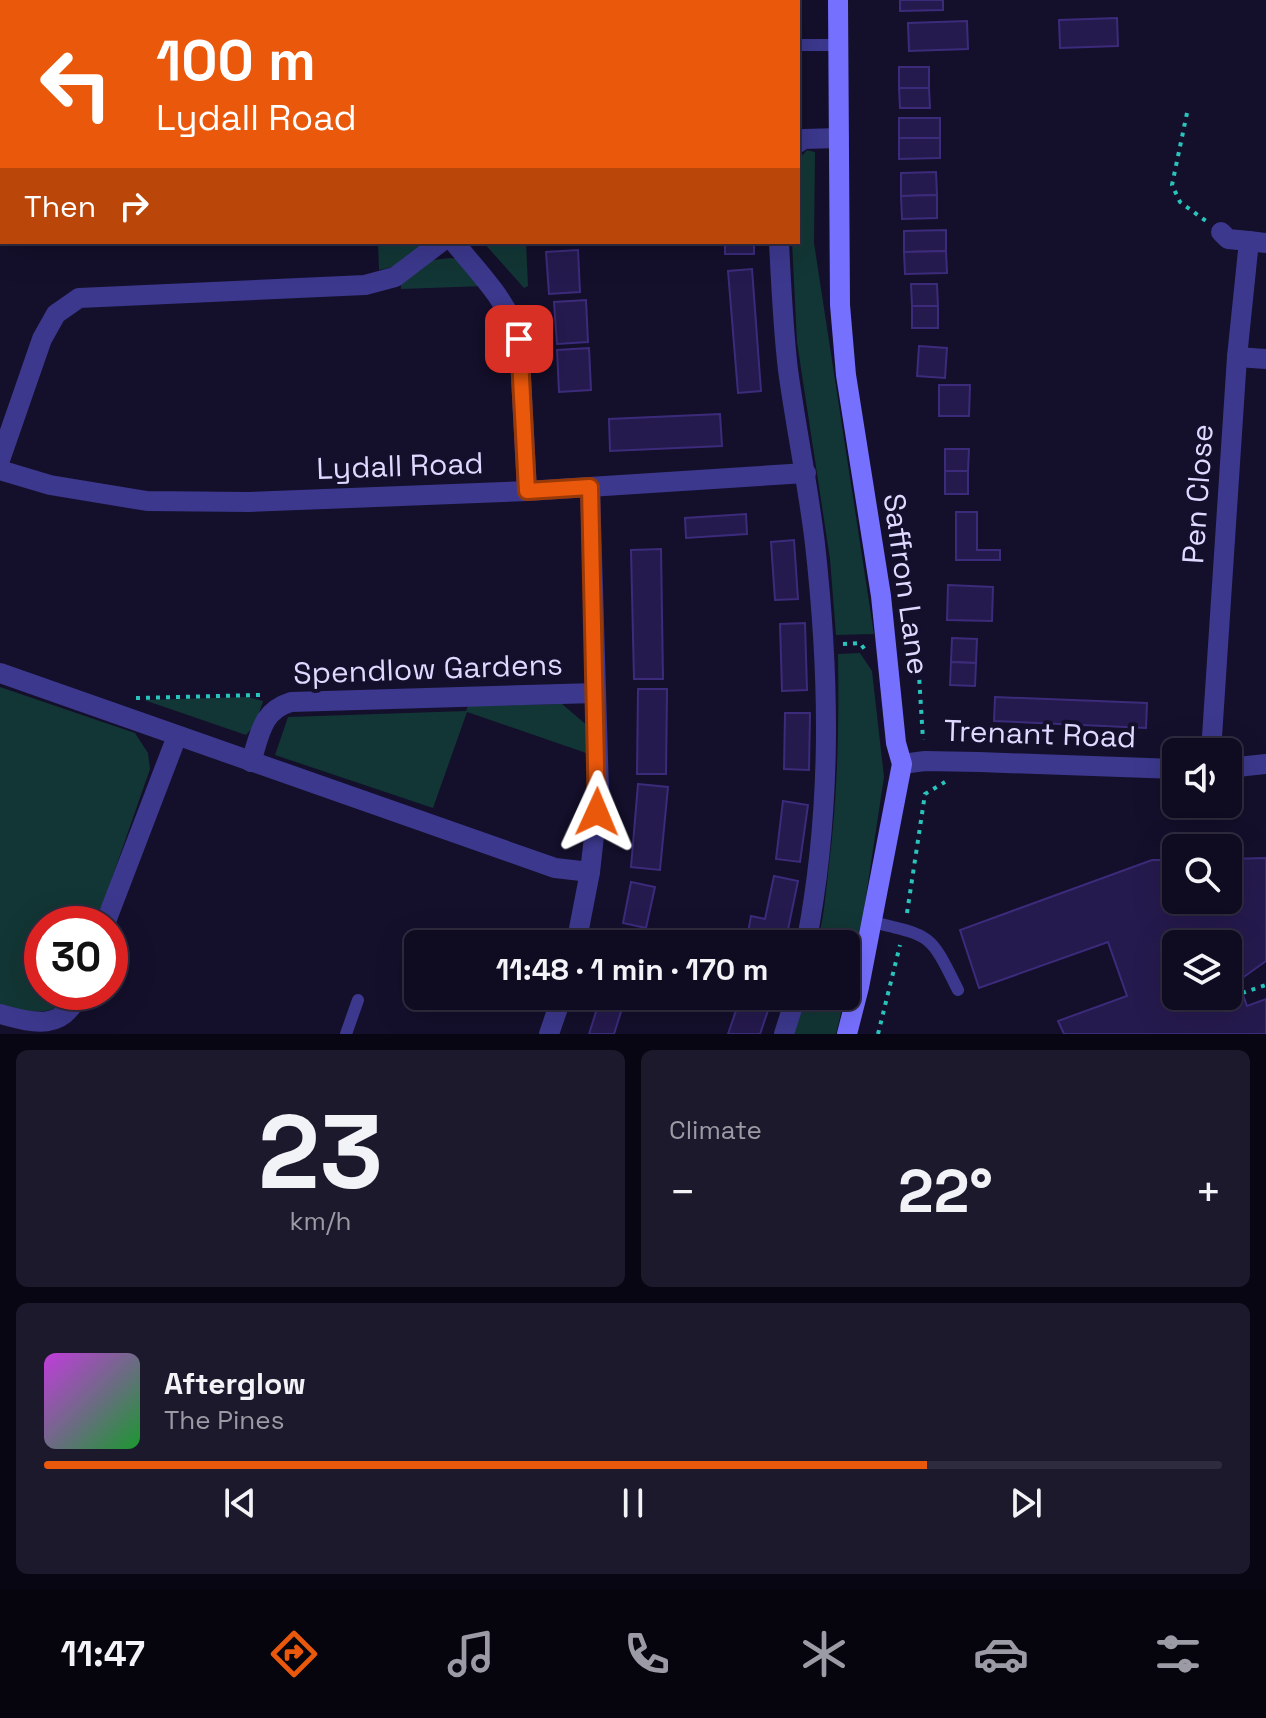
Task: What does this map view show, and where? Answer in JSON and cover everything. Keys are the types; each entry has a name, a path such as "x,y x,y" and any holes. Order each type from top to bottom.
{"main road":[{"name":"Saffron Lane","path":"838,0 840,305 846,375 881,596 896,743 902,764 847,1034"}],"street":[{"path":"800,142 839,138"},
{"name":"Pen Close","path":"1212,738 1237,357 1257,242 1228,239 1221,232"},
{"path":"0,460 42,339 56,314 79,298 365,285 395,277 438,244"},
{"path":"456,244 500,297 513,319 519,339 527,491"},
{"path":"779,244 788,369 806,473 824,644 826,809 808,930"},
{"path":"1237,357 1266,359"},
{"name":"Lydall Road","path":"0,470 50,485 147,501 249,502 527,491 806,473"},
{"path":"579,930 590,872 599,792 590,487"},
{"path":"0,673 555,868 590,872"},
{"name":"Spendlow Gardens","path":"251,762 270,713 278,706 291,702 596,693"},
{"path":"112,906 177,736"},
{"name":"Trenant Road","path":"902,764 965,761 1162,768"},
{"path":"1242,767 1266,764"},
{"path":"0,1014 34,1023 58,1019 67,1010"},
{"path":"549,1034 557,1010"},
{"path":"784,1034 792,1010"}],"lane":[{"path":"800,45 839,45"},
{"path":"872,922 904,929 929,939 937,948 958,990"},
{"path":"346,1034 358,1000"}],"path":[{"path":"1187,113 1172,185 1180,202 1221,232"},
{"path":"115,713 135,698 278,694 291,702"},
{"path":"878,1034 904,929 925,794 946,781"},
{"path":"1242,993 1266,985"}],"green space":[{"path":"807,150 815,152 814,243 874,634 836,635 830,559 797,342 792,244 800,244 800,158"},
{"path":"378,244 422,244 393,267 379,270"},
{"path":"485,244 526,244 528,286 524,288"},
{"path":"459,259 485,286 401,289 401,282 433,260"},
{"path":"860,653 872,671 884,777 860,936 860,930 820,930 834,812 838,654"},
{"path":"0,687 135,733 148,753 150,769 102,906 24,906 24,1010 0,1004"},
{"path":"247,697 263,701 255,725 246,735 144,700"},
{"path":"562,704 589,727 589,754 467,712 433,808 275,755 288,717 466,711 468,706"},
{"path":"799,1010 842,1010 836,1034 793,1034"}],"building":[{"path":"900,0 943,0 943,10 900,11"},
{"path":"1117,18 1118,46 1060,48 1059,20"},
{"path":"967,21 968,49 909,51 908,23"},
{"path":"899,67 929,67 929,88 899,88"},
{"path":"899,88 929,88 930,108 900,108"},
{"path":"899,118 940,118 940,138 899,138"},
{"path":"899,138 940,138 940,158 899,159"},
{"path":"936,172 937,195 901,196 901,173"},
{"path":"937,195 937,218 902,219 901,196"},
{"path":"946,230 946,251 904,252 904,231"},
{"path":"725,244 754,244 754,254 725,254"},
{"path":"578,250 580,292 549,294 546,252"},
{"path":"946,251 947,273 905,274 904,252"},
{"path":"752,269 761,391 738,393 728,271"},
{"path":"911,284 937,284 938,306 912,306"},
{"path":"586,300 588,342 557,344 554,302"},
{"path":"912,306 938,306 938,328 912,328"},
{"path":"919,346 947,348 945,378 917,376"},
{"path":"589,348 591,390 559,392 557,350"},
{"path":"939,385 970,385 969,416 939,416"},
{"path":"720,414 722,446 610,451 609,419"},
{"path":"945,449 969,449 968,471 945,471"},
{"path":"945,471 968,471 968,494 945,494"},
{"path":"956,512 977,512 977,550 1000,550 1000,560 956,560"},
{"path":"746,514 747,534 686,538 685,518"},
{"path":"794,540 798,599 775,600 771,542"},
{"path":"661,549 663,679 634,679 631,550"},
{"path":"948,585 993,587 992,621 947,620"},
{"path":"805,623 807,690 782,691 780,624"},
{"path":"952,638 977,639 976,663 951,662"},
{"path":"951,662 976,663 975,686 950,685"},
{"path":"638,689 667,689 666,774 637,774"},
{"path":"995,697 1147,703 1146,728 994,721"},
{"path":"785,713 810,713 809,770 784,769"},
{"path":"638,784 668,787 660,870 631,867"},
{"path":"783,801 808,805 800,862 776,859"},
{"path":"1266,858 1266,961 1242,978 1242,930 1162,930 1162,1010 1242,1010 1242,992 1247,1006 1266,999 1266,1034 1064,1034 1058,1021 1127,996 1108,942 979,988 960,930 1152,860 1162,860 1162,914 1242,914 1242,859"},
{"path":"774,876 798,881 788,930 748,930 751,916 765,919"},
{"path":"631,882 655,887 646,928 623,923"},
{"path":"597,1010 622,1010 614,1034 589,1034"},
{"path":"736,1010 768,1010 760,1034 728,1034"}],"route":[{"path":"519,339 527,491 590,487 599,792 597,812"}]}
